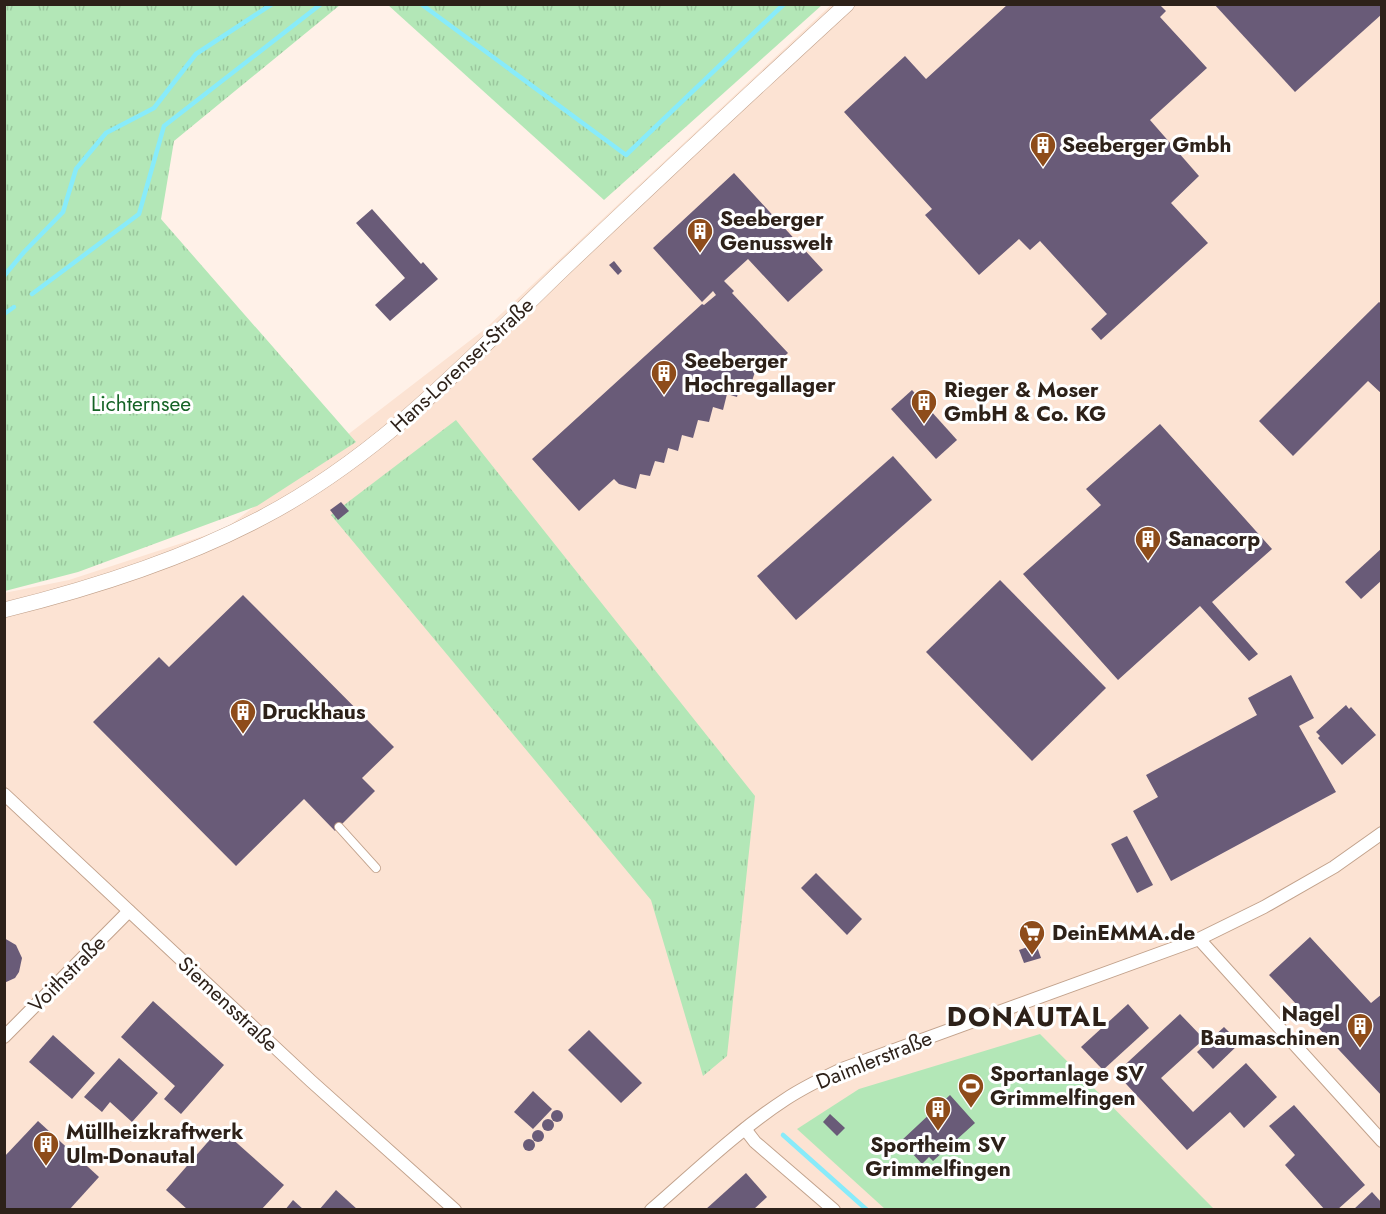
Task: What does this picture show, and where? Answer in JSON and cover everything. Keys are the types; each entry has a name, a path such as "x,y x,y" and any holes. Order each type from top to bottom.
{"street":[{"name":"Hans-Lorenser-Straße","path":"4,610 150,568 211,543 264,517 352,462 410,417 720,119 847,4"},
{"name":"Siemensstraße","path":"4,794 311,1081 455,1209"},
{"path":"339,826 376,868"},
{"name":"Daimlerstraße","path":"651,1209 745,1129 786,1099 842,1069 1199,939 1264,907 1335,867 1382,833"},
{"name":"Voithstraße","path":"4,1038 129,911"},
{"path":"1199,939 1382,1140"},
{"path":"745,1129 755,1142 834,1209"}],"shaded area":[{"path":"831,5 1381,5 1381,1209 5,1209 4,593 69,580 225,529 485,329"}],"green space":[{"name":"Lichternsee","path":"5,4 340,5 174,141 161,219 356,442 257,506 78,572 5,591"},
{"path":"388,5 822,5 604,200"},
{"path":"456,420 755,796 727,1056 703,1076 651,900 331,515"},
{"name":"Sportanlage SV Grimmelfingen","path":"1040,1034 1214,1209 885,1209 797,1129 859,1089"}],"building":[{"path":"1214,4 1382,4 1382,14 1295,92"},
{"name":"Seeberger Gmbh","path":"1007,5 1160,5 1166,11 1160,17 1207,68 1150,120 1199,176 1171,203 1208,243 1101,340 1091,329 1107,314 1040,241 1030,250 1019,239 979,275 925,215 932,209 844,112 905,56 926,79"},
{"name":"Seeberger Hochregallager","path":"734,173 823,270 788,302 748,259 724,281 734,291 732,293 788,353 766,373 756,369 751,384 741,382 737,397 727,394 723,410 713,407 709,422 698,420 693,438 682,435 678,451 668,448 664,463 655,461 650,476 640,474 636,489 619,484 614,479 579,511 532,459 702,304 704,305 716,295 713,291 702,302 653,248"},
{"path":"372,209 421,264 423,262 438,279 390,321 375,305 405,278 356,223"},
{"path":"614,261 622,271 618,275 609,265"},
{"path":"1379,302 1382,304 1382,394 1368,381 1293,456 1259,421"},
{"name":"Rieger & Moser GmbH & Co. KG","path":"912,390 957,440 936,459 891,409"},
{"name":"Sanacorp","path":"1160,424 1272,549 1212,602 1258,654 1249,661 1200,606 1118,680 1023,574 1101,505 1086,489"},
{"path":"893,456 932,500 796,620 757,576"},
{"path":"341,502 349,511 338,520 330,510"},
{"path":"1382,548 1382,580 1361,599 1345,582"},
{"path":"1000,580 1106,688 1032,761 926,652"},
{"name":"Druckhaus","path":"243,595 394,747 362,778 375,791 335,831 304,799 236,866 93,722 159,657 169,667"},
{"path":"1291,675 1314,718 1299,726 1336,792 1171,881 1133,811 1158,797 1146,775 1257,715 1248,698"},
{"path":"1346,705 1349,709 1351,707 1376,735 1342,765 1318,738 1320,736 1316,732"},
{"path":"1127,836 1153,885 1137,893 1111,844"},
{"path":"816,873 862,919 847,935 801,888"},
{"name":"Nagel Baumaschinen","path":"1310,937 1371,1003 1382,994 1382,1096 1269,975"},
{"path":"4,938 16,945 22,958 15,978 4,983"},
{"path":"1036,944 1041,958 1024,963 1019,950"},
{"path":"153,1001 224,1065 181,1114 164,1099 175,1086 121,1037"},
{"path":"1128,1004 1149,1028 1103,1070 1081,1047"},
{"path":"1180,1014 1204,1039 1161,1078 1193,1112 1246,1063 1277,1097 1244,1128 1230,1112 1187,1150 1116,1073"},
{"path":"1224,1027 1240,1043 1213,1069 1197,1052"},
{"path":"589,1030 642,1083 621,1103 568,1050"},
{"path":"53,1035 95,1073 72,1099 29,1062"},
{"path":"119,1058 158,1093 132,1122 110,1102 102,1112 84,1097"},
{"path":"533,1091 552,1109 533,1129 514,1112"},
{"name":"Sportheim SV Grimmelfingen","path":"950,1095 975,1123 933,1161 929,1157 922,1164 901,1141"},
{"path":"1294,1105 1365,1185 1337,1210 1325,1210 1285,1165 1295,1155 1269,1126"},
{"path":"557,1110 563,1116 557,1122 551,1116"},
{"path":"830,1114 845,1128 837,1136 823,1122"},
{"path":"548,1119 554,1125 548,1131 542,1125"},
{"name":"Müllheizkraftwerk Ulm-Donautal","path":"38,1121 99,1177 69,1210 4,1210 4,1157"},
{"path":"220,1128 284,1185 261,1210 188,1210 166,1190"},
{"path":"538,1130 544,1136 538,1142 532,1136"},
{"path":"529,1139 535,1145 529,1151 523,1145"},
{"path":"746,1173 767,1197 753,1210 705,1210"},
{"path":"336,1190 358,1210 319,1210"},
{"path":"1372,1192 1382,1203 1382,1210 1353,1210"},
{"path":"293,1200 304,1210 285,1210"}],"waterway":[{"path":"4,276 63,212 76,169 106,133 154,108 196,54 272,4"},
{"path":"32,294 139,214 164,126 321,4"},
{"path":"421,4 626,155 784,4"},
{"path":"4,314 14,307"},
{"path":"783,1135 867,1210"}],"place":[{"name":"Seeberger Gmbh","path":"1043,168"},
{"name":"Seeberger Genusswelt","path":"700,254"},
{"name":"Seeberger Hochregallager","path":"664,396"},
{"name":"Rieger & Moser GmbH & Co. KG","path":"924,425"},
{"name":"Sanacorp","path":"1148,562"},
{"name":"Druckhaus","path":"243,735"},
{"name":"DeinEMMA.de","path":"1032,956"},
{"name":"Nagel Baumaschinen","path":"1360,1049"},
{"name":"Sportanlage SV Grimmelfingen","path":"971,1109"},
{"name":"Sportheim SV Grimmelfingen","path":"938,1132"},
{"name":"Müllheizkraftwerk Ulm-Donautal","path":"46,1167"}],"district":[{"name":"DONAUTAL","path":"1027,1017"}]}
